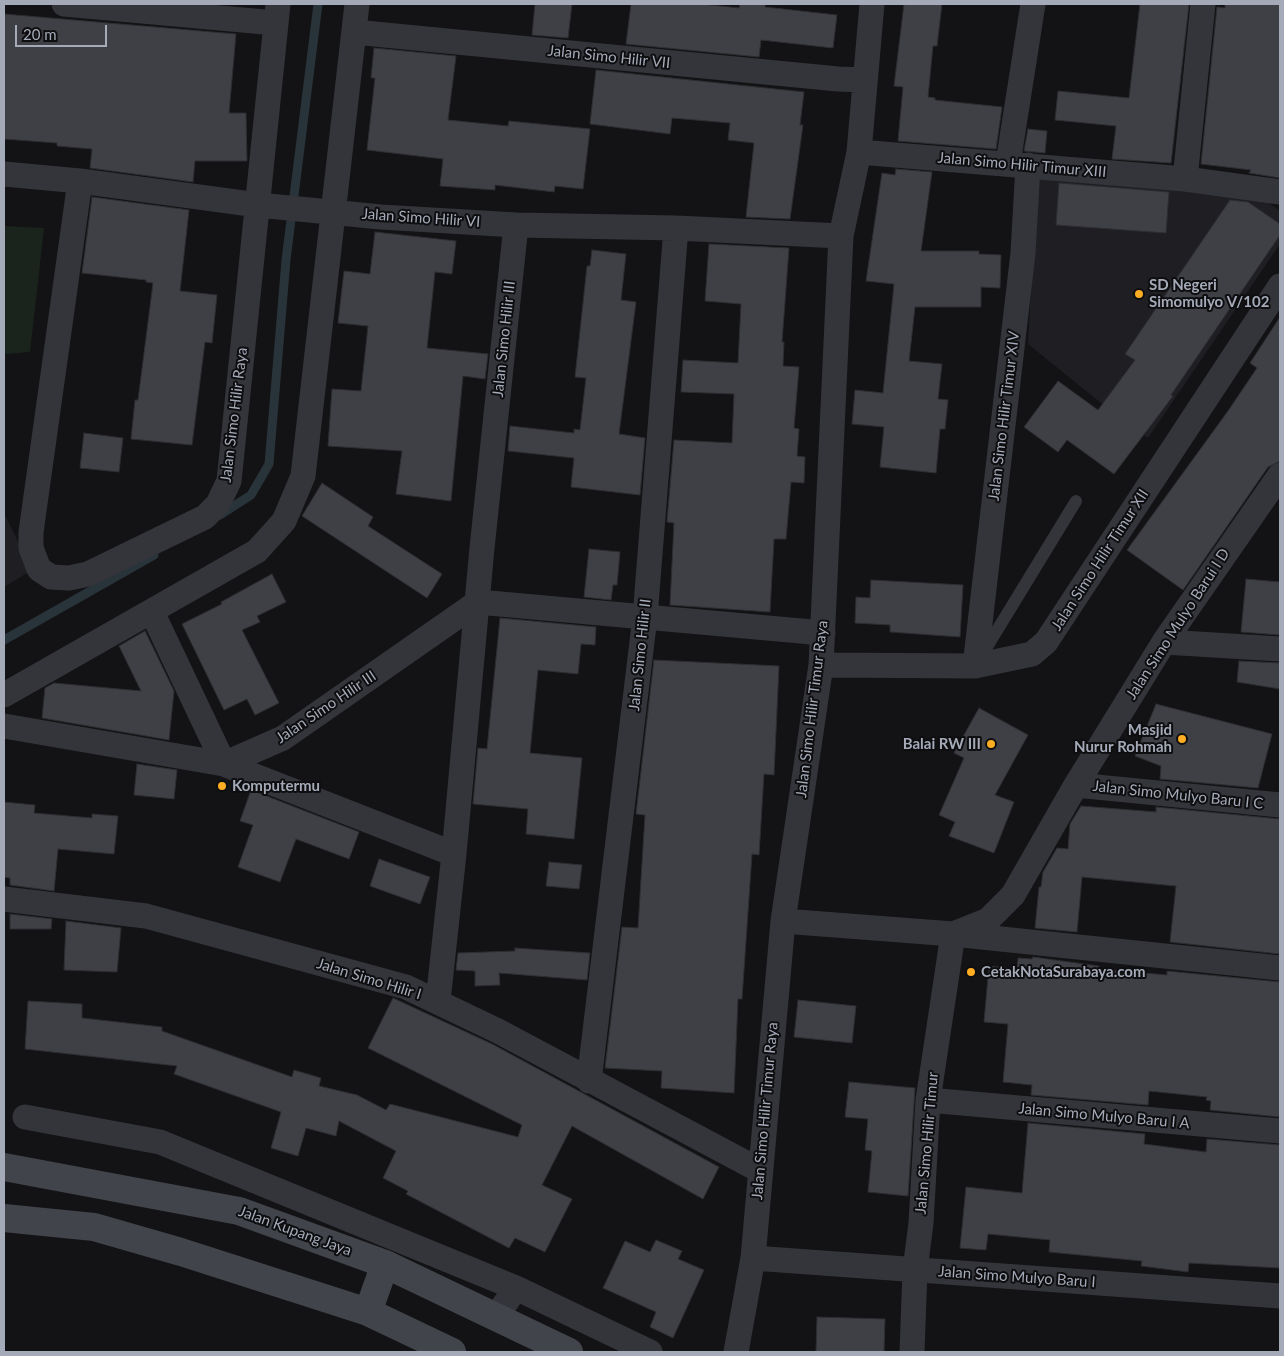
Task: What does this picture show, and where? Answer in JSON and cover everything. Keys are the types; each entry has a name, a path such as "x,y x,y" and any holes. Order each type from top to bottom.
{"main road":[{"name":"Jalan Kupang Jaya","path":"4,1166 239,1211 385,1264 569,1352"},
{"path":"4,1218 94,1228 180,1252 368,1312 452,1352"},
{"path":"368,1312 385,1264"}],"street":[{"path":"64,4 277,13"},
{"path":"4,695 257,551 284,520 303,476 324,211 357,4"},
{"name":"Jalan Simo Hilir Timur Raya","path":"736,1352 753,1258 782,921 821,665 841,236 859,152 872,4"},
{"name":"Jalan Simo Hilir Timur XIV","path":"975,666 1024,253 1018,164 1033,4"},
{"path":"1184,179 1203,4"},
{"name":"Jalan Simo Hilir Raya","path":"80,181 31,532 31,548 39,569 51,577 69,578 88,574 205,517 218,504 229,481 268,205 277,13"},
{"name":"Jalan Simo Hilir VII","path":"354,32 864,80"},
{"name":"Jalan Simo Hilir Timur XIII","path":"859,152 1184,179 1280,192"},
{"name":"Jalan Simo Hilir VI","path":"4,174 80,181 268,205 381,217 516,225 676,228 841,236"},
{"name":"Jalan Simo Hilir III","path":"438,1001 454,854 482,548 516,225"},
{"name":"Jalan Simo Hilir II","path":"589,1081 645,617 676,228"},
{"name":"Jalan Simo Hilir Timur XII","path":"821,665 975,666 1032,654 1046,642 1280,286"},
{"name":"Jalan Simo Mulyo Barui I D","path":"953,934 988,920 1013,895 1076,785 1164,642 1269,504 1280,475"},
{"path":"478,602 823,633"},
{"name":"Jalan Simo Hilir III","path":"224,764 283,738 478,602"},
{"path":"152,612 224,764"},
{"path":"1164,642 1280,649"},
{"path":"4,726 224,764 454,854"},
{"name":"Jalan Simo Mulyo Baru I C","path":"1076,785 1280,805"},
{"name":"Jalan Simo Hilir I","path":"4,898 146,916 406,987 438,1001 760,1170"},
{"path":"782,921 953,934 1280,968"},
{"name":"Jalan Simo Hilir Timur","path":"912,1352 915,1270 921,1223 928,1100 953,934"},
{"name":"Jalan Simo Mulyo Baru I A","path":"928,1100 1280,1131"},
{"path":"25,1117 160,1142 516,1288 650,1352"},
{"name":"Jalan Simo Mulyo Baru I","path":"753,1258 1280,1296"},
{"path":"495,1318 516,1288"}],"lane":[{"path":"975,666 1076,501"}],"shaded area":[{"name":"SD Negeri Simomulyo V/102","path":"1037,174 1251,190 1280,211 1280,244 1148,438 1028,344"},
{"path":"4,226 44,228 30,352 4,354"},
{"path":"4,513 32,570 4,587"}],"building":[{"path":"535,4 572,4 568,38 532,35"},
{"path":"631,4 701,4 739,8 740,4 765,4 765,7 837,15 833,48 761,40 759,57 626,44"},
{"path":"904,4 942,4 937,46 933,46 928,97 935,98 935,100 1002,107 996,149 898,141 903,87 894,86"},
{"path":"1140,4 1189,4 1171,163 1112,159 1116,126 1055,120 1058,91 1129,98"},
{"path":"1225,4 1280,4 1280,178 1249,173 1251,170 1201,164 1217,7 1225,8"},
{"path":"4,14 236,34 229,113 246,113 247,161 195,161 193,182 90,168 92,149 57,146 57,143 4,139"},
{"path":"374,48 456,56 448,120 508,126 509,121 590,129 583,189 555,186 554,192 495,185 495,190 440,186 443,159 367,150 375,78 371,78"},
{"path":"596,70 804,92 800,125 803,125 790,219 746,217 754,143 728,140 730,123 672,118 670,134 590,124"},
{"path":"1028,129 1047,131 1045,153 1024,151"},
{"path":"896,169 932,172 921,251 979,251 979,254 1001,255 1000,288 981,287 981,307 915,307 909,361 942,364 938,399 948,400 945,429 940,429 936,473 880,467 884,427 852,424 855,390 883,393 894,284 866,281 882,173 895,175"},
{"path":"1059,183 1169,192 1166,233 1056,225"},
{"path":"92,197 189,210 180,291 217,295 212,343 205,342 192,445 131,439 153,283 146,282 146,280 82,273"},
{"path":"1230,200 1248,202 1280,224 1280,235 1171,395 1173,396 1114,474 1067,440 1058,452 1024,427 1058,381 1098,410 1135,360 1125,354"},
{"path":"375,232 456,241 452,274 435,272 427,348 488,354 485,379 463,376 451,501 396,494 402,451 328,446 332,389 361,391 368,326 338,323 344,271 370,274"},
{"path":"709,244 789,248 782,342 784,342 783,366 799,367 794,428 799,429 797,456 805,457 804,483 791,482 786,539 774,539 770,612 670,605 674,523 667,522 674,440 732,443 734,394 681,392 683,360 738,363 741,304 705,301"},
{"path":"592,250 626,254 621,300 636,302 619,434 645,438 640,495 571,487 574,458 508,451 510,426 574,433 574,429 580,430 586,378 575,377 587,266 590,266"},
{"path":"1280,317 1280,461 1268,467 1183,590 1127,550 1257,368 1250,363"},
{"path":"84,433 123,438 119,472 80,468"},
{"path":"322,483 373,517 368,526 442,574 427,598 302,516"},
{"path":"589,549 620,552 617,585 613,585 611,600 584,597"},
{"path":"272,574 286,602 257,616 260,622 242,630 279,703 255,715 247,699 224,710 182,624 222,604 221,602"},
{"path":"1246,579 1280,582 1280,635 1241,632"},
{"path":"871,580 963,585 960,637 890,632 890,625 855,623 856,597 870,598"},
{"path":"500,618 596,627 595,645 581,644 578,674 538,670 530,753 582,758 574,839 526,834 528,809 473,804 478,748 487,749"},
{"path":"145,631 174,691 169,740 42,718 45,688 54,683 141,691 119,646"},
{"path":"654,660 779,666 774,775 764,774 759,855 752,854 742,999 738,999 734,1093 661,1088 662,1071 605,1068 622,927 638,928 645,815 636,814"},
{"path":"1239,661 1280,663 1280,689 1237,682"},
{"path":"1156,704 1272,734 1258,788 1160,779 1161,766 1135,756"},
{"path":"979,708 1028,735 995,795 1014,802 994,853 949,836 955,822 939,815 964,758 954,753"},
{"path":"137,764 177,770 174,799 134,795"},
{"path":"251,790 359,832 349,859 296,839 280,882 238,867 253,825 240,821"},
{"path":"4,802 35,805 34,813 92,818 92,814 118,816 114,854 58,849 54,891 10,885 10,878 4,877"},
{"path":"1081,806 1156,812 1156,807 1280,819 1280,954 1170,942 1176,886 1082,877 1077,932 1035,928 1039,887 1041,887 1043,872 1057,848 1068,849 1070,824"},
{"path":"379,859 430,877 420,904 370,886"},
{"path":"549,862 582,865 579,889 546,886"},
{"path":"10,914 52,919 51,929 10,929"},
{"path":"66,921 121,928 117,972 64,970"},
{"path":"515,948 590,953 587,980 499,973 500,985 475,986 475,971 456,970 458,953 515,951"},
{"path":"1033,957 1099,966 1099,969 1167,975 1167,971 1280,982 1280,1117 1210,1110 1211,1101 1206,1100 1207,1097 1149,1091 1148,1105 1031,1095 1032,1085 1003,1082 1008,1024 984,1022 989,966 1017,969 1018,958 1032,959"},
{"path":"393,998 492,1044 719,1167 703,1199 572,1126 542,1185 572,1199 545,1252 515,1238 509,1248 406,1194 408,1191 383,1178 396,1151 339,1121 336,1136 306,1128 298,1156 271,1148 281,1112 174,1074 177,1066 25,1049 28,1001 82,1004 82,1018 162,1027 162,1031 292,1077 294,1070 321,1078 319,1086 357,1095 386,1110 390,1104 518,1137 522,1125 368,1048"},
{"path":"798,1000 856,1006 852,1043 794,1037"},
{"path":"849,1082 915,1088 908,1196 868,1192 872,1151 865,1150 868,1119 845,1117"},
{"path":"1028,1123 1145,1134 1144,1144 1206,1152 1207,1139 1280,1145 1280,1268 1189,1263 1188,1272 1141,1266 1142,1261 1049,1252 1050,1240 988,1234 986,1250 960,1248 966,1187 1022,1193"},
{"path":"656,1240 682,1251 678,1259 704,1270 673,1338 650,1327 656,1312 603,1288 625,1241 650,1252"},
{"path":"817,1317 885,1319 884,1352 816,1352"}],"waterway":[{"path":"220,515 251,495 269,464 286,260 318,4"},
{"path":"4,640 154,555"}],"place":[{"name":"SD Negeri Simomulyo V/102","path":"1139,294"},
{"name":"Masjid Nurur Rohmah","path":"1182,739"},
{"name":"Balai RW III","path":"991,744"},
{"name":"Komputermu","path":"222,786"},
{"name":"CetakNotaSurabaya.com","path":"971,972"}]}
